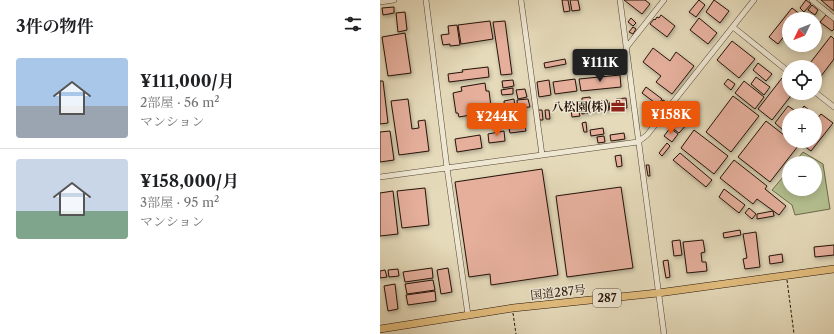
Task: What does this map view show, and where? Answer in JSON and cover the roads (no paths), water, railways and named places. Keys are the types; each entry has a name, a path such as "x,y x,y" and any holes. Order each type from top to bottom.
{"highway":[{"name":"国道287号","path":"380,329 512,308 658,293 834,269"}],"street":[{"path":"380,2 394,0"},
{"path":"426,0 447,168 468,315"},
{"path":"521,0 542,155"},
{"path":"620,0 664,334"},
{"path":"626,48 664,0"},
{"path":"380,177 638,142 647,135 754,0"},
{"path":"812,0 834,18"},
{"path":"733,27 782,66"},
{"path":"822,98 834,107"}],"place":[{"name":"八松園(株)","path":"618,106"}]}
